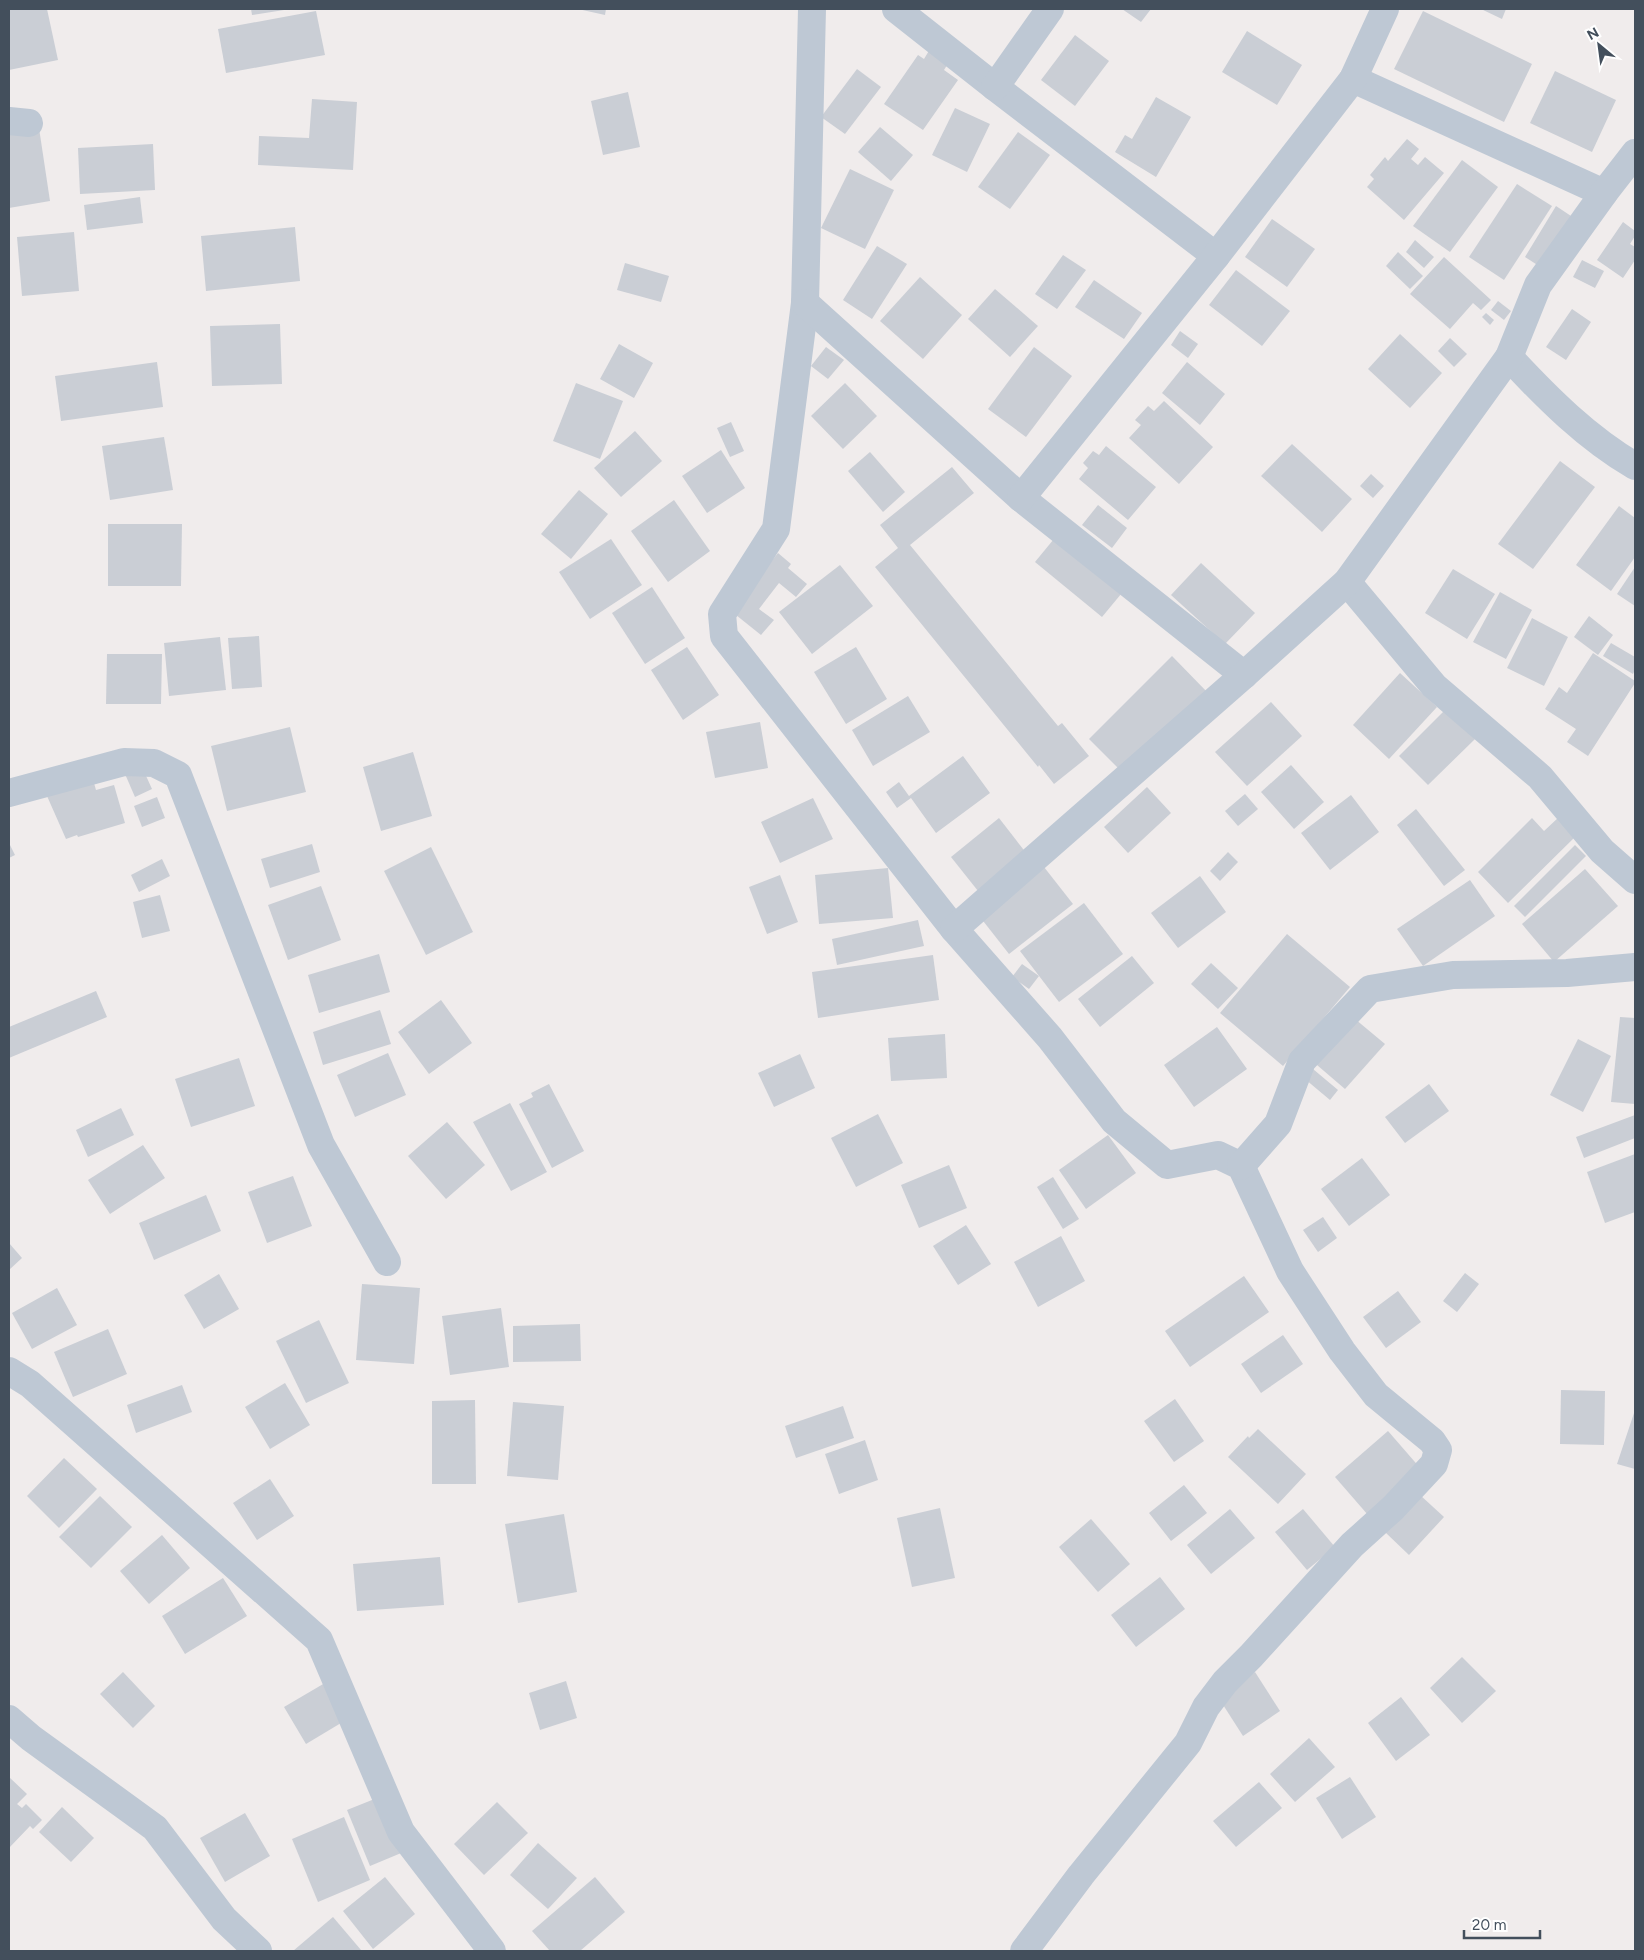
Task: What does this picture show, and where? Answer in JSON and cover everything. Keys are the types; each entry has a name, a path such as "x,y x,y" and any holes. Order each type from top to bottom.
{"street":[{"path":"812,9 805,303 776,529 722,614 724,636 954,929 1050,1038 1114,1121 1167,1165 1218,1155 1241,1166 1290,1271 1342,1351 1376,1395 1432,1441 1438,1450 1434,1464 1393,1508 1347,1550 1225,1682 1206,1707 1188,1742 1081,1875 1024,1951"},
{"path":"896,9 995,88 1216,256"},
{"path":"995,88 1050,9"},
{"path":"1021,498 1216,256 1353,78 1385,9"},
{"path":"1353,78 1604,193"},
{"path":"954,929 1244,675 1347,582 1509,358 1538,285 1635,153"},
{"path":"805,303 1021,498 1244,675"},
{"path":"1509,358 1551,402 1618,456 1635,466"},
{"path":"1347,582 1434,686 1540,777 1602,852 1635,880"},
{"path":"9,793 124,762 154,763 178,775 321,1145 387,1262"},
{"path":"1241,1166 1278,1124 1302,1061 1370,989 1453,974 1567,973 1635,967"},
{"path":"9,1371 30,1384 318,1640 401,1832 492,1951"},
{"path":"9,1719 30,1738 155,1828 224,1919 258,1951"}],"building":[{"path":"9,9 47,9 58,60 9,70"},
{"path":"251,9 284,9 284,10 252,15"},
{"path":"578,9 606,9 605,15"},
{"path":"1122,9 1151,9 1141,22"},
{"path":"1481,9 1506,9 1502,19"},
{"path":"316,11 325,55 226,73 218,29"},
{"path":"1423,11 1532,64 1504,122 1394,69"},
{"path":"1247,31 1302,65 1277,105 1222,72"},
{"path":"1075,35 1109,61 1075,106 1041,80"},
{"path":"930,49 949,62 944,70 958,80 923,130 884,104 918,55 924,59"},
{"path":"857,69 881,87 845,134 821,117"},
{"path":"1555,71 1616,100 1592,152 1530,123"},
{"path":"628,92 640,147 603,155 591,101"},
{"path":"1156,97 1191,117 1156,177 1115,152 1125,135 1132,139"},
{"path":"312,99 357,102 353,170 258,165 259,136 309,138"},
{"path":"955,108 990,124 967,172 932,155"},
{"path":"880,127 913,155 891,181 858,152"},
{"path":"39,128 50,201 9,208 9,133"},
{"path":"1018,132 1050,155 1010,209 978,187"},
{"path":"1407,139 1419,149 1411,159 1418,165 1425,157 1444,173 1404,220 1367,187 1374,179 1370,175 1385,157 1388,161"},
{"path":"153,144 155,190 80,194 78,148"},
{"path":"1462,160 1498,187 1450,252 1413,226"},
{"path":"850,169 894,190 865,249 821,228"},
{"path":"1517,184 1552,206 1504,280 1469,257"},
{"path":"140,197 143,223 87,230 84,205"},
{"path":"1556,206 1571,216 1539,266 1525,257"},
{"path":"1272,219 1315,249 1287,287 1245,257"},
{"path":"1623,222 1635,231 1635,236 1630,244 1635,247 1635,260 1623,278 1597,260"},
{"path":"295,227 300,281 206,291 201,236"},
{"path":"74,232 79,291 22,296 17,237"},
{"path":"1415,240 1434,257 1424,268 1406,252"},
{"path":"877,246 907,264 872,319 843,300"},
{"path":"1398,252 1423,276 1410,289 1386,266"},
{"path":"1063,255 1086,270 1057,309 1035,294"},
{"path":"1444,257 1491,300 1481,310 1473,303 1450,329 1410,294"},
{"path":"1582,260 1604,271 1595,288 1573,277"},
{"path":"625,263 669,276 661,302 617,290"},
{"path":"1236,270 1290,311 1262,346 1209,305"},
{"path":"920,277 962,315 923,359 880,321"},
{"path":"1094,280 1142,313 1124,339 1075,307"},
{"path":"995,289 1038,326 1010,357 968,319"},
{"path":"1498,301 1511,311 1504,320 1491,310"},
{"path":"1572,309 1591,322 1566,360 1546,347"},
{"path":"1486,313 1494,320 1490,325 1482,317"},
{"path":"280,324 282,384 212,386 210,326"},
{"path":"1180,331 1198,344 1188,358 1171,345"},
{"path":"1400,334 1442,373 1410,408 1368,369"},
{"path":"1450,338 1467,354 1454,367 1438,351"},
{"path":"619,344 653,363 634,398 600,379"},
{"path":"826,347 844,360 828,379 811,366"},
{"path":"1034,347 1072,376 1026,437 988,409"},
{"path":"157,362 163,407 61,421 55,376"},
{"path":"1187,362 1225,394 1200,425 1162,393"},
{"path":"576,383 623,401 600,459 553,441"},
{"path":"845,383 877,416 843,449 811,416"},
{"path":"1164,401 1213,447 1179,484 1129,438 1141,425 1135,420 1148,406 1154,411"},
{"path":"731,422 744,451 730,457 717,428"},
{"path":"635,431 662,461 621,497 594,468"},
{"path":"164,437 173,490 110,500 102,446"},
{"path":"1292,444 1352,499 1322,532 1261,476"},
{"path":"1106,446 1156,487 1128,520 1079,479 1088,468 1083,463 1093,451 1099,455"},
{"path":"721,450 745,488 707,513 682,476"},
{"path":"870,452 905,492 883,512 848,471"},
{"path":"1560,461 1595,487 1533,569 1498,544"},
{"path":"952,467 974,493 910,545 1058,726 1062,723 1089,756 1054,784 1039,765 1038,767 875,567 898,548 880,525"},
{"path":"1371,474 1384,486 1373,498 1360,486"},
{"path":"579,490 608,514 571,559 541,534"},
{"path":"674,500 710,551 668,582 631,531"},
{"path":"1098,505 1127,528 1112,548 1082,525"},
{"path":"1619,506 1635,518 1635,557 1611,591 1576,565"},
{"path":"108,524 182,524 181,586 108,586"},
{"path":"1058,534 1126,588 1102,617 1035,562"},
{"path":"611,539 642,585 590,619 559,572"},
{"path":"778,553 791,564 788,568 807,584 796,597 779,583 759,609 774,620 761,635 731,611"},
{"path":"1201,563 1255,613 1225,644 1171,595"},
{"path":"840,565 873,606 812,654 779,612"},
{"path":"1635,567 1635,606 1617,594"},
{"path":"1453,569 1495,594 1467,639 1425,613"},
{"path":"652,587 685,638 645,664 612,613"},
{"path":"1500,592 1532,610 1506,659 1473,642"},
{"path":"1589,616 1613,635 1598,655 1574,637"},
{"path":"1532,618 1568,637 1544,686 1507,668"},
{"path":"259,636 262,687 232,689 228,638"},
{"path":"220,637 226,690 169,696 164,643"},
{"path":"1611,643 1635,657 1635,670 1633,674 1603,656"},
{"path":"687,647 719,695 683,720 651,670"},
{"path":"856,647 887,699 846,724 814,672"},
{"path":"1593,653 1635,681 1635,683 1588,756 1567,742 1576,729 1545,709 1559,687 1567,693"},
{"path":"107,654 162,654 161,704 106,704"},
{"path":"1172,656 1208,693 1125,775 1089,739"},
{"path":"1400,673 1437,707 1389,759 1353,725"},
{"path":"908,696 930,732 873,766 852,730"},
{"path":"1271,702 1302,736 1247,786 1215,752"},
{"path":"1446,709 1475,739 1428,785 1399,756"},
{"path":"760,722 768,768 715,778 706,732"},
{"path":"290,727 306,792 227,811 211,746"},
{"path":"413,752 432,816 381,831 363,767"},
{"path":"963,756 990,793 936,833 911,798 897,808 886,792 899,782 909,796"},
{"path":"1291,765 1324,802 1294,829 1261,792"},
{"path":"142,767 152,789 135,797 125,774"},
{"path":"94,783 96,790 114,785 125,823 66,839 47,796"},
{"path":"1147,787 1171,813 1128,853 1104,827"},
{"path":"1245,794 1258,809 1238,826 1225,811"},
{"path":"1351,795 1379,832 1330,870 1301,833"},
{"path":"157,797 165,818 142,827 134,806"},
{"path":"813,798 833,839 780,863 761,822"},
{"path":"1416,809 1465,870 1444,886 1397,825"},
{"path":"1559,817 1577,835 1508,903 1478,872 1532,818 1544,831"},
{"path":"999,818 1030,858 982,896 951,857"},
{"path":"9,843 15,855 9,858"},
{"path":"312,844 320,872 270,888 261,859"},
{"path":"1575,845 1586,856 1525,917 1514,906"},
{"path":"431,847 473,932 426,955 384,871"},
{"path":"1228,852 1238,862 1220,881 1210,871"},
{"path":"162,859 170,876 139,892 131,875"},
{"path":"1044,867 1073,904 1009,954 980,917"},
{"path":"888,868 893,918 819,924 815,875"},
{"path":"1585,869 1618,906 1554,962 1522,924"},
{"path":"780,875 798,922 767,934 749,887"},
{"path":"1200,876 1226,912 1178,948 1151,913"},
{"path":"1470,880 1495,916 1423,966 1397,929"},
{"path":"321,886 341,940 288,960 268,905"},
{"path":"160,895 170,931 142,938 133,902"},
{"path":"1084,903 1123,954 1059,1002 1020,951"},
{"path":"918,920 924,946 837,965 832,939"},
{"path":"1287,934 1350,987 1283,1066 1220,1013"},
{"path":"379,954 390,992 319,1013 308,975"},
{"path":"933,955 939,1000 818,1018 812,972"},
{"path":"1132,956 1154,983 1100,1027 1078,999"},
{"path":"1211,963 1238,988 1218,1009 1191,984"},
{"path":"1022,964 1039,976 1029,989 1012,977"},
{"path":"96,991 107,1017 9,1058 9,1027"},
{"path":"441,1000 472,1043 429,1074 398,1032"},
{"path":"380,1010 391,1044 323,1065 313,1032"},
{"path":"1349,1014 1385,1044 1345,1089 1310,1059"},
{"path":"1620,1017 1635,1018 1635,1104 1611,1102"},
{"path":"1217,1027 1247,1069 1194,1107 1164,1065"},
{"path":"945,1034 947,1078 891,1081 888,1038"},
{"path":"1578,1039 1611,1056 1583,1112 1550,1095"},
{"path":"388,1053 406,1095 355,1117 337,1075"},
{"path":"800,1054 815,1088 774,1107 758,1073"},
{"path":"239,1058 255,1106 191,1127 175,1079"},
{"path":"1307,1064 1338,1090 1330,1100 1299,1074"},
{"path":"549,1084 584,1151 552,1168 519,1104 533,1097 531,1093"},
{"path":"1429,1084 1449,1111 1405,1143 1385,1117"},
{"path":"510,1103 547,1172 511,1191 473,1122"},
{"path":"121,1108 134,1135 88,1157 76,1130"},
{"path":"878,1114 903,1163 856,1187 831,1138"},
{"path":"1635,1115 1635,1138 1584,1158 1576,1137"},
{"path":"447,1122 485,1165 446,1199 408,1156"},
{"path":"1108,1135 1136,1173 1086,1209 1059,1170"},
{"path":"143,1145 165,1178 110,1214 88,1180"},
{"path":"1635,1154 1635,1212 1605,1223 1587,1172"},
{"path":"1362,1158 1390,1195 1349,1226 1321,1189"},
{"path":"949,1165 967,1208 919,1228 901,1185"},
{"path":"293,1176 312,1226 267,1243 248,1192"},
{"path":"1053,1177 1079,1219 1063,1229 1037,1187"},
{"path":"206,1195 221,1231 154,1260 139,1223"},
{"path":"1323,1217 1337,1238 1318,1252 1303,1230"},
{"path":"966,1225 991,1264 958,1285 933,1246"},
{"path":"1061,1236 1085,1281 1038,1307 1014,1262"},
{"path":"9,1243 22,1258 9,1270"},
{"path":"1465,1273 1479,1284 1457,1312 1443,1301"},
{"path":"219,1274 239,1309 204,1329 184,1295"},
{"path":"1244,1276 1269,1312 1190,1367 1165,1331"},
{"path":"362,1284 420,1288 414,1364 356,1360"},
{"path":"57,1288 77,1325 32,1349 12,1313"},
{"path":"1398,1291 1421,1322 1386,1348 1363,1317"},
{"path":"501,1308 509,1367 450,1375 442,1316"},
{"path":"319,1320 349,1383 306,1403 276,1341"},
{"path":"580,1324 581,1361 513,1362 513,1326"},
{"path":"108,1329 127,1374 73,1397 54,1352"},
{"path":"1283,1335 1303,1364 1261,1393 1241,1364"},
{"path":"285,1383 310,1425 270,1449 245,1407"},
{"path":"182,1385 192,1412 136,1433 127,1405"},
{"path":"1561,1390 1605,1391 1604,1445 1560,1444"},
{"path":"1175,1399 1204,1441 1174,1462 1144,1421"},
{"path":"475,1400 476,1484 432,1484 432,1401"},
{"path":"513,1402 564,1406 558,1480 507,1476"},
{"path":"843,1406 854,1438 796,1458 785,1426"},
{"path":"1635,1410 1635,1469 1617,1464"},
{"path":"1258,1429 1306,1474 1278,1504 1228,1457 1248,1436 1249,1438"},
{"path":"1388,1431 1421,1469 1368,1515 1335,1477"},
{"path":"865,1440 878,1480 839,1494 825,1454"},
{"path":"64,1458 97,1489 59,1528 27,1496"},
{"path":"270,1479 294,1516 257,1540 233,1503"},
{"path":"1184,1485 1207,1513 1171,1541 1149,1513"},
{"path":"1420,1495 1444,1517 1409,1555 1385,1532"},
{"path":"100,1496 132,1527 91,1568 59,1537"},
{"path":"940,1508 955,1578 912,1587 897,1518"},
{"path":"1230,1509 1255,1538 1211,1574 1187,1545"},
{"path":"1303,1509 1335,1547 1307,1570 1275,1532"},
{"path":"564,1514 577,1592 518,1603 505,1524"},
{"path":"1091,1519 1130,1564 1098,1592 1059,1547"},
{"path":"162,1535 190,1568 149,1604 120,1571"},
{"path":"440,1557 444,1605 357,1611 353,1564"},
{"path":"1160,1577 1185,1609 1136,1647 1111,1615"},
{"path":"223,1578 247,1616 185,1654 162,1616"},
{"path":"1462,1657 1496,1691 1462,1723 1430,1688"},
{"path":"123,1672 155,1706 133,1728 100,1694"},
{"path":"1255,1672 1280,1711 1243,1736 1218,1697"},
{"path":"330,1680 351,1717 306,1744 284,1707"},
{"path":"566,1681 577,1718 540,1730 529,1693"},
{"path":"1401,1697 1430,1735 1396,1761 1368,1723"},
{"path":"1309,1738 1335,1767 1295,1802 1270,1774"},
{"path":"9,1777 27,1794 17,1804 22,1808 26,1804 42,1820 33,1829 30,1826 9,1848"},
{"path":"1350,1777 1376,1817 1342,1839 1316,1798"},
{"path":"1259,1782 1282,1808 1236,1847 1213,1821"},
{"path":"382,1796 406,1851 370,1866 347,1810"},
{"path":"497,1802 528,1833 484,1875 454,1844"},
{"path":"62,1807 94,1838 71,1862 39,1832"},
{"path":"245,1813 270,1856 225,1882 200,1838"},
{"path":"344,1817 370,1880 318,1902 292,1839"},
{"path":"538,1843 577,1878 548,1909 510,1875"},
{"path":"385,1877 415,1914 373,1949 343,1911"},
{"path":"595,1877 625,1912 580,1951 550,1951 532,1931"},
{"path":"333,1917 361,1950 293,1951"}]}
